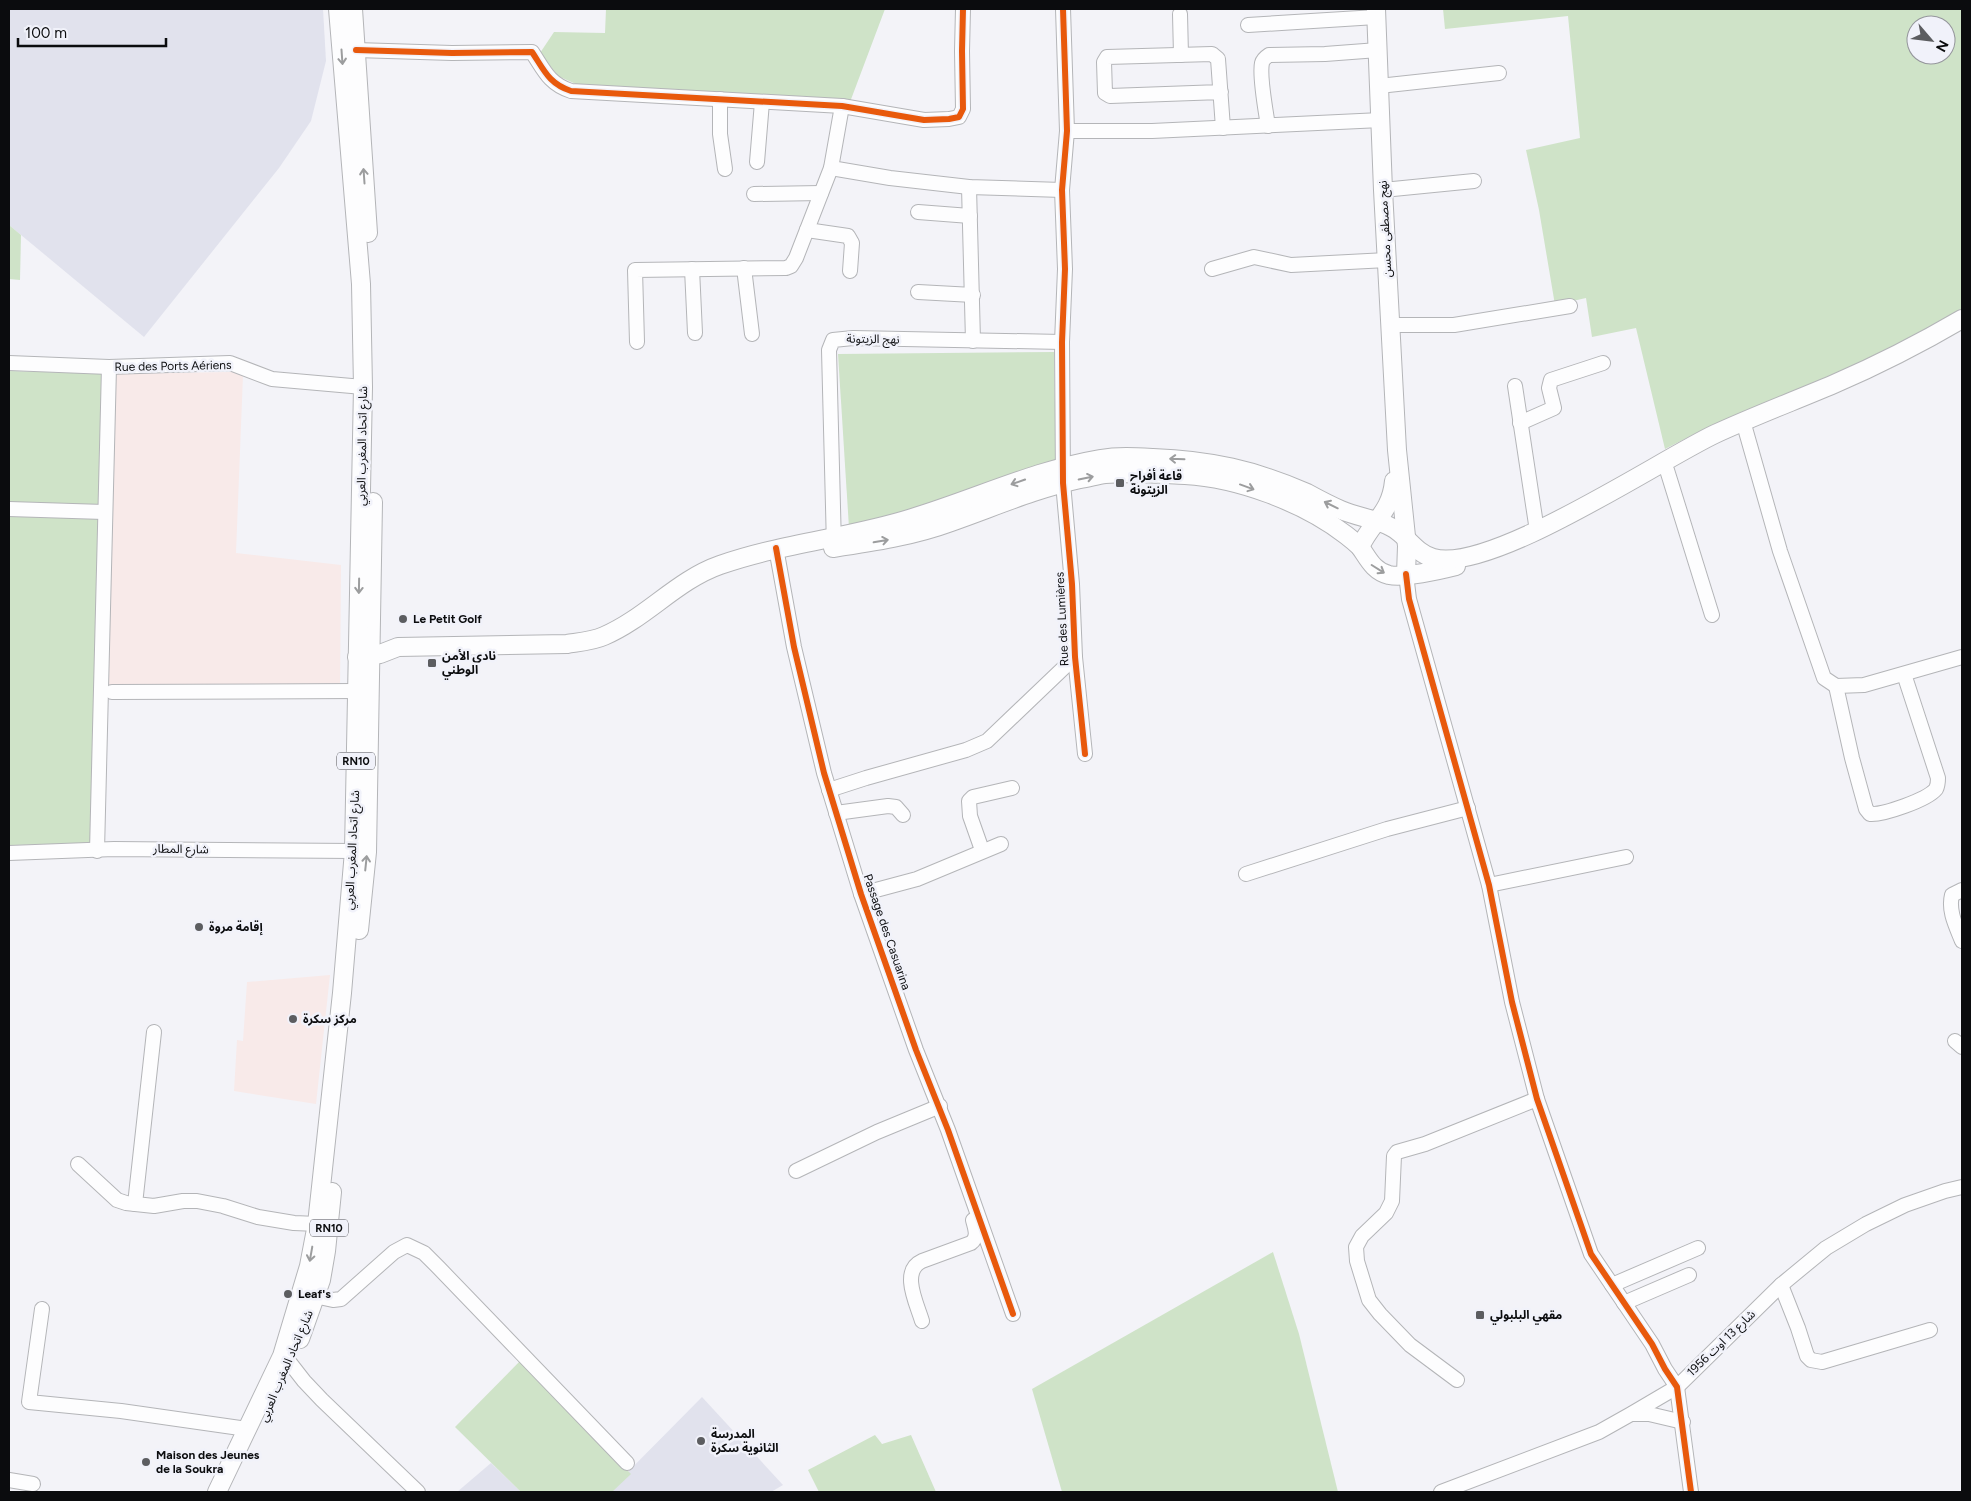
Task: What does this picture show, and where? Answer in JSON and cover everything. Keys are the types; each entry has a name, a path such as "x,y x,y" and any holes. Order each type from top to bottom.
{"main road":[{"name":"شارع اتحاد المغرب العربي","path":"217,1492 282,1356 308,1295 321,1280 326,1251 367,852 361,284 338,9"},
{"name":"شارع اتحاد المغرب العربي","path":"353,9 370,256 374,359 364,636"},
{"name":"نهج مصطفى محسن","path":"1376,13 1396,450 1406,540 1406,574"},
{"path":"1063,474 1187,475 1222,480 1240,485 1298,506 1331,524 1360,547 1368,561 1388,575 1471,564 1520,546 1596,511 1744,427 1889,359 1962,319"},
{"path":"364,657 398,647 567,644 603,637 628,624 703,572 720,565 772,551 910,535 1020,496 1063,474 1120,457 1190,459 1223,465 1270,479 1360,518 1396,529 1406,540 1428,556 1448,559 1470,556 1537,531 1560,520 1675,454 1887,373 1962,331"},
{"name":"نهج مصطفى محسن","path":"1377,522 1384,513 1392,494 1396,450"},
{"path":"1360,547 1366,534 1377,522"},
{"path":"364,636 398,647"},
{"name":"شارع اتحاد المغرب العربي","path":"230,1492 290,1363 308,1295 342,993 354,851 358,691 364,657"}],"street":[{"path":"356,50 452,53 532,52 550,80 559,87 571,91 842,106 924,120 949,119 959,117 962,113 963,9"},
{"name":"Rue des Lumières","path":"1063,9 1067,130 1062,190 1065,269 1062,342 1063,474 1072,584 1075,657 1085,754"},
{"path":"1248,25 1376,13"},
{"path":"1180,14 1181,54"},
{"path":"1268,126 1262,74 1262,64 1265,57 1270,54 1325,54 1378,50"},
{"path":"1220,92 1110,96 1105,93 1104,62 1107,56 1212,54 1216,56 1218,59 1223,128"},
{"path":"1379,86 1499,73"},
{"path":"720,99 720,134 724,170"},
{"path":"757,162 762,102"},
{"path":"637,342 635,270 786,268 791,266 831,168 842,106"},
{"path":"1067,130 1152,131 1381,120"},
{"path":"831,168 890,178 969,187 1062,190"},
{"path":"1383,190 1474,181"},
{"path":"969,187 973,341"},
{"path":"754,194 821,193"},
{"path":"918,212 970,216"},
{"path":"807,230 848,236 852,246 850,271"},
{"path":"1212,269 1254,257 1291,264 1387,260"},
{"path":"744,268 752,334"},
{"path":"692,269 694,332"},
{"path":"918,292 972,295"},
{"path":"1391,325 1454,325 1570,306"},
{"name":"نهج الزيتونة","path":"834,543 829,414 830,343 836,339 853,338 1062,342"},
{"name":"Rue des Ports Aériens","path":"9,363 109,367 230,363 272,379 363,387"},
{"path":"1520,423 1554,408 1549,388 1550,380 1603,363"},
{"path":"96,851 101,728 104,512 109,367"},
{"path":"1515,386 1537,531"},
{"path":"1744,427 1780,552 1824,678 1836,686 1864,685 1962,657"},
{"path":"1667,470 1712,615"},
{"path":"9,509 104,512"},
{"name":"Passage des Casuarina","path":"772,551 829,790 861,894 1013,1314"},
{"path":"1406,574 1409,599 1489,885 1512,1002 1537,1099 1591,1254 1652,1344 1677,1387 1691,1492"},
{"path":"829,790 966,750 987,741 1075,657"},
{"path":"1836,686 1852,758 1866,809 1870,814 1879,815 1930,794 1938,784 1938,778 1904,674"},
{"path":"112,692 358,691"},
{"path":"982,850 970,816 969,801 973,798 1012,788"},
{"path":"836,813 888,806 896,807 903,815"},
{"path":"1246,874 1378,832 1468,808"},
{"path":"861,894 917,879 982,850 1001,844"},
{"name":"شارع المطار","path":"9,853 114,849 354,851"},
{"path":"1489,885 1626,857"},
{"path":"1962,890 1952,894 1950,904 1962,941"},
{"path":"135,1204 154,1032"},
{"path":"1457,1380 1410,1345 1369,1300 1357,1261 1356,1247 1370,1227 1386,1213 1392,1201 1392,1172 1394,1156 1397,1152 1425,1144 1537,1099"},
{"path":"796,1171 877,1132 938,1107 976,1233 971,1243 916,1263 910,1279 922,1321"},
{"path":"78,1164 118,1200 154,1206 183,1201 197,1201 223,1206 258,1217 294,1223 317,1224"},
{"name":"شارع 13 اوت 1956","path":"1441,1492 1599,1432 1631,1414 1677,1387 1781,1285 1826,1248 1866,1224 1905,1205 1962,1187"},
{"path":"308,1295 333,1300 341,1299 394,1252 407,1245 417,1248 439,1268 627,1463"},
{"path":"1612,1285 1698,1248"},
{"path":"1624,1302 1689,1275"},
{"path":"1781,1285 1807,1356 1811,1360 1822,1362 1930,1330"},
{"path":"42,1309 29,1402 121,1411 247,1429"},
{"path":"290,1363 322,1400 418,1492"},
{"path":"1631,1414 1649,1414 1683,1422"},
{"path":"9,1480 33,1484"}],"shaded area":[{"path":"9,9 323,9 326,61 311,121 279,168 144,337 9,225"},
{"path":"231,372 243,375 236,553 341,565 340,692 107,695 114,374"},
{"path":"330,975 316,1104 234,1091 237,1040 243,1041 247,982"},
{"name":"المدرسة الثانوية سكرة","path":"702,1397 783,1485 771,1492 608,1492"},
{"path":"491,1463 521,1492 457,1492"}],"green space":[{"path":"606,9 885,9 850,102 578,85 558,76 540,53 554,32 605,33"},
{"path":"1443,9 1962,9 1962,313 1816,387 1712,425 1665,449 1636,328 1592,337 1586,298 1555,305 1539,210 1526,150 1580,138 1568,16 1445,29"},
{"path":"9,225 21,235 20,280 9,279"},
{"path":"1054,352 1056,461 928,510 849,528 838,354"},
{"path":"9,371 114,374 104,844 9,845"},
{"path":"1273,1252 1299,1334 1338,1492 1062,1492 1032,1389"},
{"path":"520,1361 631,1474 612,1492 521,1492 455,1427"},
{"path":"875,1435 882,1444 911,1435 936,1492 819,1492 808,1470"}],"cycle path":[{"path":"356,50 452,53 532,52 552,80 571,91 842,106 924,120 949,119 959,117 963,109 963,9"},
{"path":"1063,9 1067,131 1062,190 1065,269 1062,342 1063,483 1072,584 1075,657 1085,754"},
{"path":"776,548 794,647 824,773 861,894 1013,1314"},
{"path":"1406,574 1409,599 1489,885 1512,1002 1537,1099 1591,1254 1652,1344 1677,1387 1691,1492"}],"place":[{"name":"قاعة أفراح الزيتونة","path":"1120,483"},
{"name":"Le Petit Golf","path":"403,619"},
{"name":"نادي الأمن الوطني","path":"432,663"},
{"name":"إقامة مروة","path":"199,927"},
{"name":"مركز سكرة","path":"293,1019"},
{"name":"Leaf's","path":"288,1294"},
{"name":"مقهي البلبولي","path":"1480,1315"},
{"name":"المدرسة الثانوية سكرة","path":"701,1441"},
{"name":"Maison des Jeunes de la Soukra","path":"146,1462"}]}
